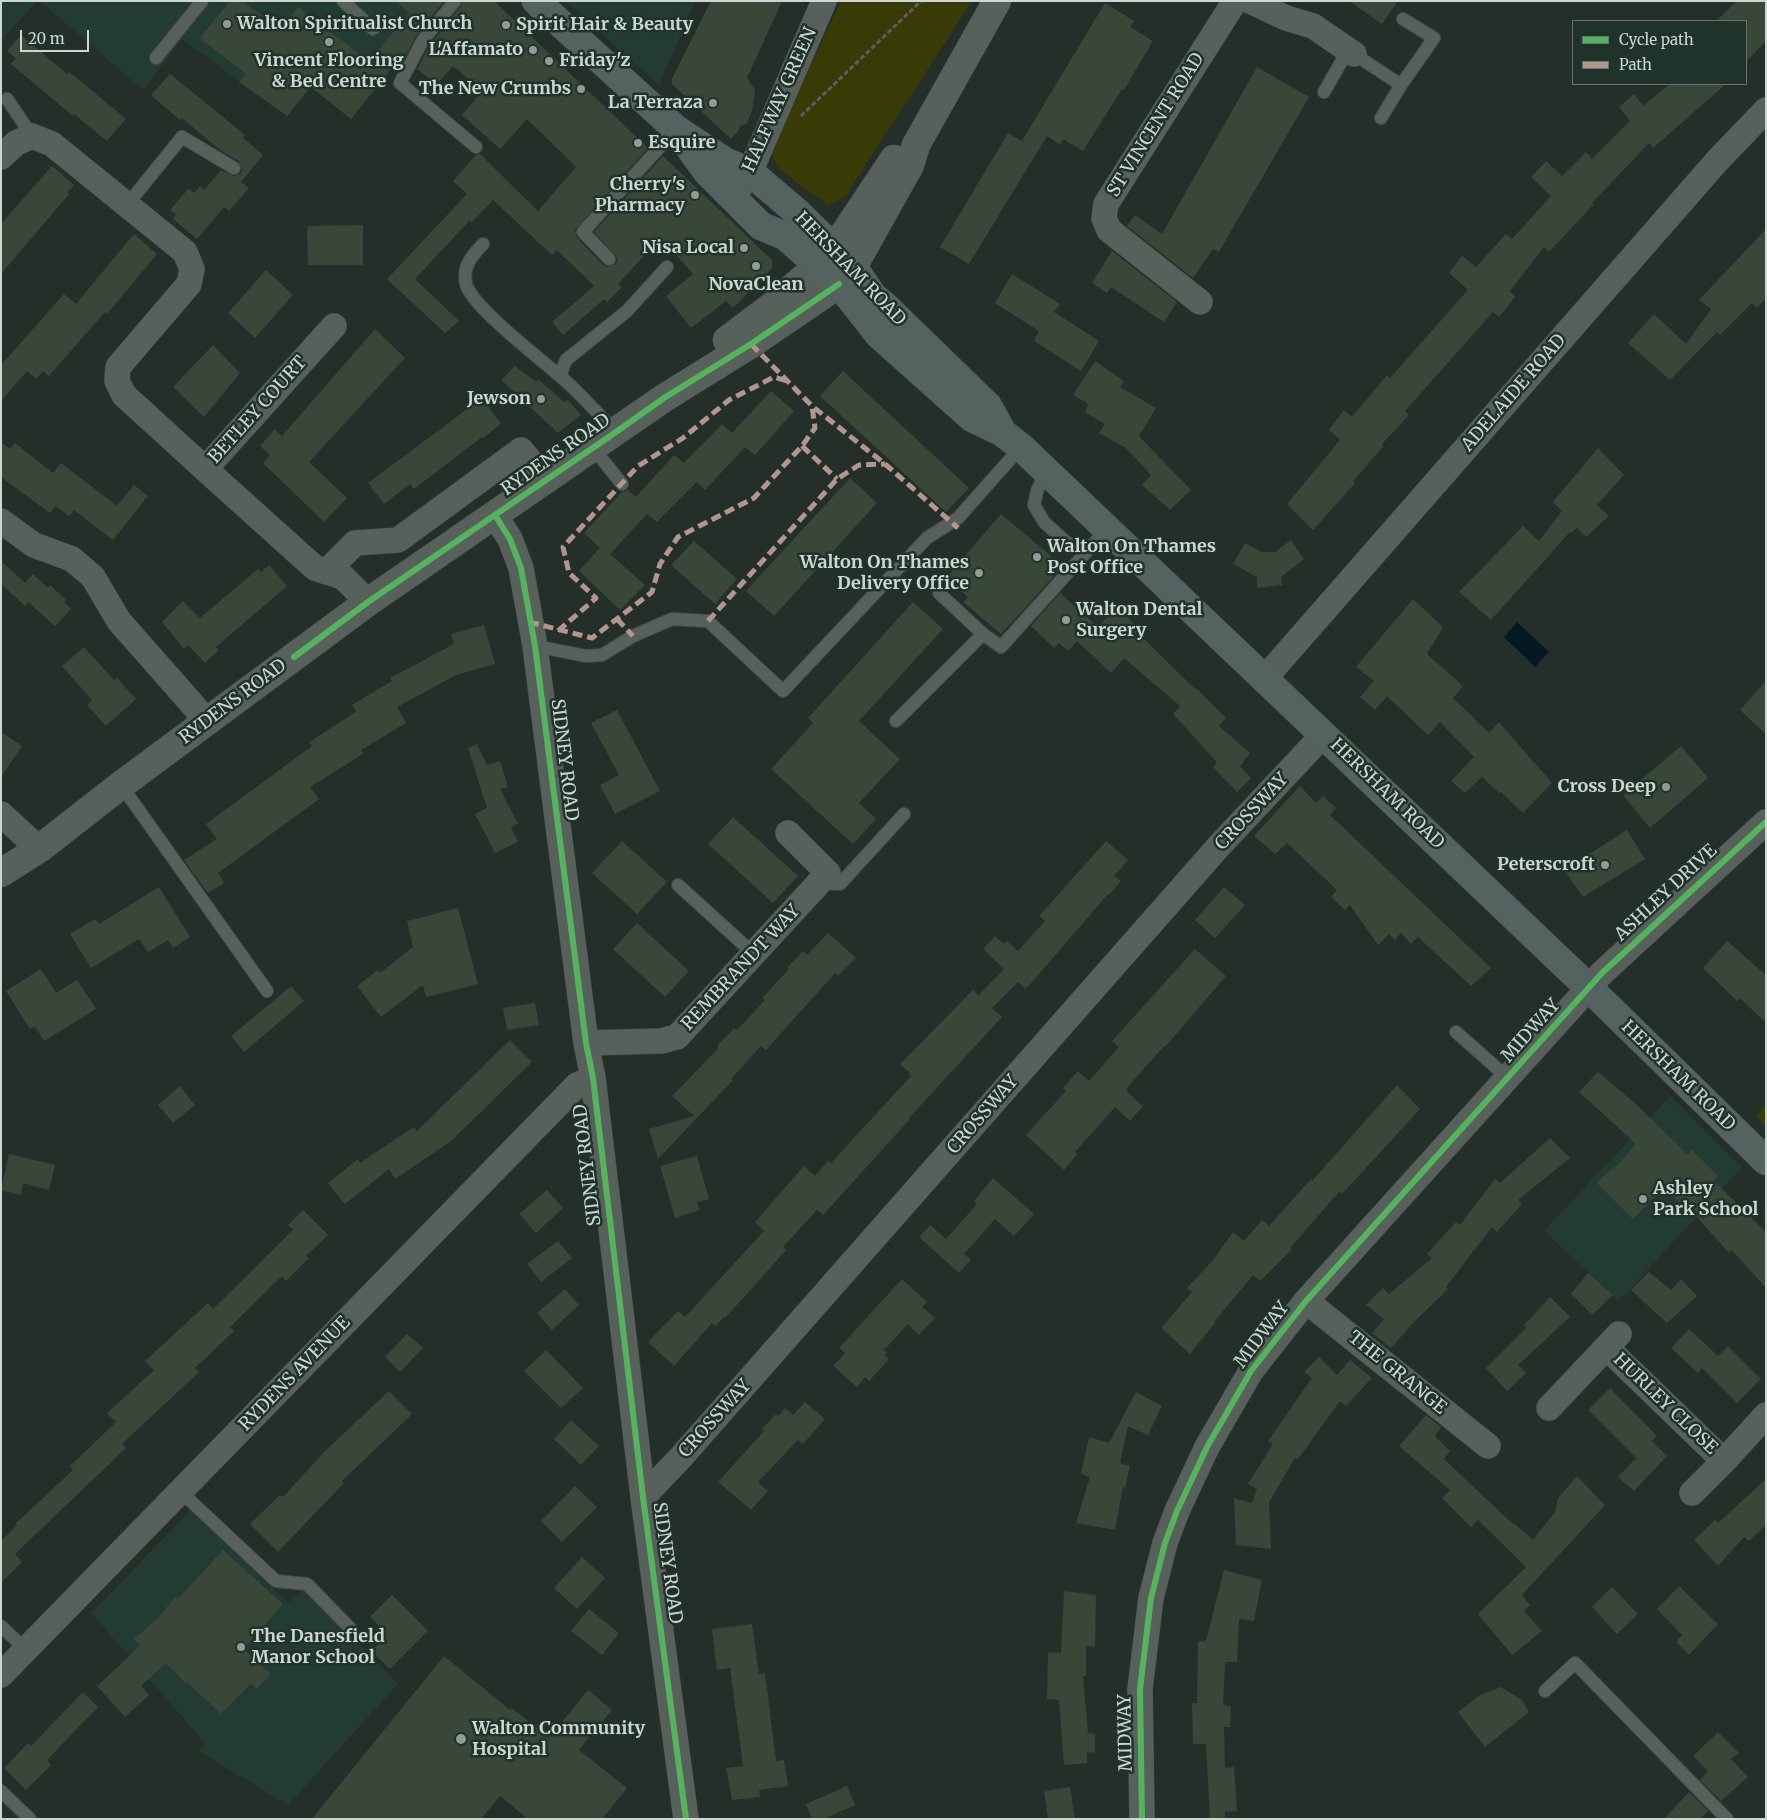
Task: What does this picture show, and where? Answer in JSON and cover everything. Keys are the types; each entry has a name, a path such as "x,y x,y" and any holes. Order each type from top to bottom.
{"main road":[{"name":"HERSHAM ROAD","path":"536,1 676,129 726,162 750,172 798,213 836,266"},
{"name":"HERSHAM ROAD","path":"676,129 707,172 761,226 785,236 836,266 873,296 988,406 1012,440 1324,734 1766,1161"}],"street":[{"name":"HALFWAY GREEN","path":"734,198 750,172 824,1"},
{"name":"RYDENS ROAD","path":"1,873 39,849 121,785 368,602 664,398 701,359 784,297 785,294 836,266 895,157 916,145 996,1"},
{"name":"ST VINCENT ROAD","path":"1200,302 1109,230 1104,218 1106,204 1235,1"},
{"path":"1250,1 1286,18 1313,26 1351,52"},
{"name":"ADELAIDE ROAD","path":"1265,678 1717,161 1766,110"},
{"path":"1,157 16,143 32,136 52,144 185,252 192,269 190,284 118,367 117,381 124,395 205,469"},
{"name":"BETLEY COURT","path":"334,326 205,469 315,568 343,577 368,602"},
{"path":"326,572 355,543 398,540 521,450 546,480"},
{"name":"SIDNEY ROAD","path":"495,515 510,539 521,568 529,622 535,646 686,1819"},
{"path":"1,521 34,545 72,559 93,577 119,621 207,721"},
{"name":"CROSSWAY","path":"644,1497 1219,846 1324,734"},
{"path":"1,814 39,849"},
{"name":"ASHLEY DRIVE","path":"1589,988 1602,973 1766,822"},
{"path":"788,833 828,873 820,883"},
{"name":"REMBRANDT WAY","path":"586,1044 661,1041 677,1037 820,883"},
{"name":"MIDWAY","path":"1142,1819 1140,1689 1151,1598 1165,1543 1177,1511 1207,1447 1251,1372 1306,1301 1589,988"},
{"name":"RYDENS AVENUE","path":"1,1675 577,1085 592,1078"},
{"name":"THE GRANGE","path":"1306,1301 1488,1446"},
{"name":"HURLEY CLOSE","path":"1549,1408 1613,1341 1724,1461"},
{"name":"HURLEY CLOSE","path":"1692,1493 1766,1414"}],"lane":[{"path":"156,58 202,1"},
{"path":"343,1 373,29"},
{"path":"455,1 423,40 400,83 476,147"},
{"path":"1381,118 1434,38 1403,19"},
{"path":"1324,92 1351,52 1402,85"},
{"path":"7,99 32,136"},
{"path":"609,259 583,232 676,129"},
{"path":"128,205 182,136 234,168"},
{"path":"483,244 468,260 465,278 470,292 477,302 560,376 616,432"},
{"path":"560,376 561,369 566,360 627,310 667,267"},
{"path":"535,646 586,656 602,655 633,636 672,619 708,621 783,691 927,538 958,518 1012,440"},
{"path":"593,448 622,484"},
{"path":"1046,471 1037,491 1034,505 1044,522 1067,543 1089,549"},
{"path":"939,593 982,634 1001,647 1107,528"},
{"path":"896,721 982,634"},
{"path":"121,785 267,991"},
{"path":"820,883 840,884 904,814"},
{"path":"678,885 754,954"},
{"path":"1456,1032 1508,1078"},
{"path":"180,1492 276,1581 307,1584 350,1628"},
{"path":"1,1626 26,1650"},
{"path":"1545,1691 1575,1664 1727,1819"},
{"path":"1,1791 30,1819"}],"path":[{"path":"794,123 922,1"}],"shaded area":[{"path":"1,1 37,1 1,40"},
{"path":"40,1 396,1 424,27 351,119 311,87 287,116 182,39 143,90"},
{"path":"566,1 695,1 659,86"},
{"path":"841,1 972,1 845,197 828,205 780,170 770,153"},
{"name":"Ashley Park School","path":"1670,1096 1742,1167 1619,1301 1544,1231"},
{"path":"1766,1105 1766,1126 1756,1116"},
{"name":"The Danesfield Manor School","path":"193,1508 288,1603 304,1588 398,1684 288,1805 199,1751 206,1744 91,1613"}],"water":[{"path":"1517,622 1549,652 1535,667 1504,637"}],"building":[{"path":"230,1 242,1 281,29 298,7 369,61 409,13 396,1 444,1 417,35 404,58 401,56 351,119 311,87 287,116 239,82 246,74 200,38"},
{"path":"463,1 494,1 648,148 575,230 577,238 603,265 607,267 614,265 617,262 617,257 594,232 663,156 772,260 772,268 733,308 726,301 691,328 666,296 693,274 668,246 663,251 655,244 618,284 622,287 607,302 604,299 563,335 552,322 594,286 557,250 552,255 493,200 472,222 470,220 415,279 459,321 445,333 387,279 467,194 453,181 476,155 480,154 538,211 576,167 527,119 500,149 462,115 482,91 453,66 437,84 417,69 430,45"},
{"path":"711,1 782,1 747,78 755,90 752,111 747,123 740,126 731,139 672,84 672,79"},
{"path":"1349,1 1398,1 1382,24"},
{"path":"1737,1 1766,1 1766,41 1747,61 1747,20 1717,20"},
{"path":"1105,3 1134,21 1130,27 1153,41 1124,90 1122,89 1083,151 1063,139 1060,145 1047,136 969,264 940,247 1008,133 1022,141"},
{"path":"21,35 67,74 69,72 126,119 107,141 74,114 73,116 11,64 16,58 7,51"},
{"path":"1257,67 1309,97 1219,252 1213,249 1193,278 1127,226 1135,215 1162,234"},
{"path":"170,74 245,135 243,138 263,155 241,182 249,188 229,211 224,207 197,239 173,219 176,214 170,210 188,189 194,193 200,186 204,190 221,170 234,176 241,173 242,168 239,161 220,150 182,118 180,120 151,95"},
{"path":"1669,85 1725,85 1653,148 1649,143 1549,252 1544,247 1510,291 1515,297 1499,317 1493,312 1405,411 1409,415 1382,444 1384,446 1353,481 1355,483 1313,530 1287,504 1340,440 1329,430 1344,410 1352,417 1387,375 1390,378 1468,290 1449,273 1462,256 1476,267 1506,234 1512,239 1551,196 1531,177 1546,161 1562,176 1586,152 1592,159 1630,121 1619,107 1634,94 1643,106"},
{"path":"52,166 74,185 68,192 69,194 1,274 1,224"},
{"path":"363,225 363,265 308,265 307,226"},
{"path":"1766,229 1766,298 1757,308 1752,303 1720,335 1717,332 1670,380 1628,343 1654,314 1686,344 1711,309 1699,300"},
{"path":"134,234 157,254 107,314 105,312 49,376 43,371 36,379 27,371 1,401 1,365 64,294 76,304"},
{"path":"1112,251 1177,302 1164,322 1111,287 1107,293 1092,283"},
{"path":"266,270 293,295 255,338 228,313"},
{"path":"1012,274 1060,304 1054,312 1099,341 1081,371 1034,341 1039,331 995,303"},
{"path":"375,329 405,358 309,462 347,498 324,522 263,463 270,455 260,446 275,429 282,436"},
{"path":"213,345 240,373 204,417 173,387"},
{"path":"1095,361 1124,381 1120,387 1156,408 1139,436 1191,490 1170,510 1142,485 1151,475 1126,448 1099,433 1105,424 1085,412 1088,404 1073,395"},
{"path":"515,366 536,382 538,379 564,402 568,400 581,415 558,433 501,380"},
{"path":"843,371 969,488 946,512 820,396"},
{"path":"771,391 794,411 755,455 745,447 705,490 697,482 657,522 647,514 610,554 645,585 620,610 579,571 600,548 584,533 622,492 628,490 636,497 674,455 684,463 722,424 732,433"},
{"path":"482,398 501,424 414,489 410,484 384,504 368,483"},
{"path":"1,442 10,449 15,443 53,473 61,463 117,506 134,485 148,496 113,540 74,510 69,516 56,506 50,513 1,477"},
{"path":"1598,448 1624,475 1597,505 1609,516 1586,537 1577,528 1570,532 1491,620 1459,592 1523,526 1539,541 1562,511 1553,502"},
{"path":"850,478 877,503 774,616 746,591"},
{"name":"Walton On Thames Delivery Office","path":"1001,514 1063,566 1001,634 963,602 968,597 946,578"},
{"path":"1291,540 1304,559 1281,577 1282,585 1257,588 1257,577 1233,564 1245,543 1261,552 1275,552"},
{"path":"694,541 737,579 715,604 671,565"},
{"path":"1,561 25,583 33,574 48,588 50,585 66,600 64,602 71,609 55,626 28,602 25,606 1,584"},
{"path":"269,565 287,586 216,647 219,650 205,663 188,645 184,649 162,622 183,601 200,618 258,569 261,572"},
{"path":"1060,593 1098,627 1117,606 1144,635 1142,637 1226,718 1219,726 1250,753 1240,766 1251,778 1237,792 1213,767 1217,762 1173,714 1180,706 1124,658 1111,673 1077,641 1068,651 1059,643 1054,648 1031,626"},
{"path":"1413,599 1443,627 1427,654 1463,686 1453,698 1489,733 1499,722 1552,783 1523,813 1482,777 1465,793 1451,781 1474,757 1440,722 1428,735 1387,696 1375,710 1360,697 1374,681 1356,667"},
{"path":"913,602 943,629 859,721 900,759 859,803 876,819 853,844 771,769 813,723 808,718"},
{"path":"484,625 495,664 456,675 397,707 406,723 361,750 363,754 310,787 319,799 218,873 224,883 208,893 184,860 217,839 206,824 312,746 309,742 356,712 352,705 392,681 390,678 454,644 451,634"},
{"path":"84,647 114,680 117,678 136,699 106,726 87,705 92,700 62,666"},
{"path":"1766,681 1766,734 1740,710"},
{"path":"617,710 660,791 615,814 600,785 619,775 591,723"},
{"path":"1,732 22,746 1,777"},
{"path":"477,744 487,765 500,761 508,787 500,789 518,824 511,827 518,842 495,853 475,814 487,808 468,748"},
{"name":"Cross Deep","path":"1681,746 1708,778 1650,828 1623,795"},
{"path":"1300,786 1316,803 1323,796 1336,808 1330,815 1491,968 1471,986 1418,937 1411,944 1401,933 1395,940 1389,934 1378,945 1350,905 1345,910 1331,897 1337,890 1287,843 1275,854 1254,836"},
{"path":"733,817 798,876 773,903 708,844"},
{"name":"Peterscroft","path":"1627,830 1645,859 1583,897 1564,870"},
{"path":"622,841 667,882 637,914 592,873"},
{"path":"1106,841 1128,860 1114,876 1121,881 1026,989 1018,982 992,1008 1002,1017 823,1215 817,1210 783,1247 786,1250 725,1318 715,1326 712,1323 674,1366 648,1342 678,1311 685,1317 764,1231 755,1222 804,1166 815,1176 828,1161 831,1163 911,1076 900,1064 973,990 978,996 1004,969 983,949 995,936 1004,944 1007,941 1018,951 1045,921 1039,916"},
{"path":"159,887 190,937 173,948 168,940 148,952 139,939 91,968 70,934 95,919 99,924"},
{"path":"1224,887 1245,905 1215,938 1195,920"},
{"path":"458,908 478,984 426,997 423,985 381,1017 357,986 378,970 380,973 413,947 407,921"},
{"path":"637,923 689,971 665,997 613,949"},
{"path":"828,933 856,958 838,976 835,973 766,1050 761,1046 731,1079 733,1080 658,1159 649,1129 694,1116 672,1096 719,1048 717,1046 734,1028 737,1030 765,1000 762,998 803,951 807,955"},
{"path":"1727,941 1766,975 1766,1023 1740,998 1737,1001 1703,968"},
{"path":"1195,949 1226,976 1126,1089 1143,1106 1130,1121 1115,1107 1075,1152 1077,1154 1064,1170 1026,1135 1066,1091 1063,1088 1078,1071 1089,1081 1119,1047 1112,1041"},
{"path":"41,969 56,993 77,980 96,1009 44,1041 35,1026 30,1029 6,991"},
{"path":"291,986 304,1001 244,1052 231,1036"},
{"path":"535,1003 539,1025 507,1030 503,1008"},
{"path":"510,1040 532,1062 451,1141 395,1179 389,1169 345,1204 328,1183 358,1159 360,1163 414,1127 417,1131"},
{"path":"1598,1072 1637,1105 1688,1155 1692,1150 1718,1176 1714,1181 1766,1232 1766,1288 1732,1250 1729,1253 1688,1207 1686,1209 1664,1187 1633,1219 1597,1183 1612,1168 1613,1170 1636,1144 1579,1092"},
{"path":"1397,1085 1420,1109 1342,1194 1339,1192 1290,1248 1292,1249 1260,1281 1253,1275 1190,1354 1161,1328 1192,1292 1187,1288 1214,1259 1233,1232 1244,1241 1262,1220 1269,1226 1311,1179 1312,1181"},
{"path":"180,1086 195,1105 173,1123 158,1105"},
{"path":"1550,1138 1570,1158 1518,1200 1522,1204 1497,1232 1492,1227 1446,1287 1448,1289 1413,1323 1391,1348 1372,1333 1384,1319 1366,1305 1383,1288 1389,1294 1432,1258 1427,1254 1456,1222 1460,1225 1495,1179 1500,1183"},
{"path":"9,1154 55,1165 49,1190 23,1183 21,1195 1,1190"},
{"path":"697,1156 709,1199 697,1202 700,1210 675,1218 660,1166"},
{"path":"993,1178 1034,1214 1014,1236 995,1219 964,1254 971,1260 959,1273 919,1237 930,1225 946,1239 977,1204 974,1201"},
{"path":"547,1190 563,1208 536,1233 519,1214"},
{"path":"303,1210 328,1235 306,1256 309,1258 286,1281 282,1276 230,1327 234,1331 195,1368 199,1372 122,1444 126,1448 15,1554 22,1562 1,1583 1,1541 17,1525 16,1523 73,1470 70,1466 116,1422 107,1413 154,1370 145,1361 208,1303 213,1309 293,1230 288,1225"},
{"path":"558,1241 572,1258 541,1282 527,1264"},
{"path":"1649,1272 1671,1290 1681,1279 1697,1296 1667,1323 1631,1290"},
{"path":"1588,1273 1613,1295 1592,1315 1571,1294"},
{"path":"902,1279 927,1302 922,1307 935,1318 919,1335 908,1324 884,1350 887,1353 884,1355 889,1359 869,1381 865,1377 857,1387 833,1366 845,1353 839,1348"},
{"path":"565,1289 579,1305 552,1330 537,1313"},
{"path":"1550,1297 1570,1317 1518,1365 1526,1373 1507,1391 1486,1368 1526,1328 1524,1325"},
{"path":"1689,1329 1718,1356 1728,1346 1761,1379 1737,1403 1702,1368 1698,1373 1671,1348"},
{"path":"407,1334 423,1348 400,1372 385,1357"},
{"path":"546,1350 583,1388 561,1408 524,1371"},
{"path":"1319,1357 1337,1375 1350,1360 1372,1378 1346,1406 1340,1401 1298,1459 1295,1458 1269,1502 1271,1549 1236,1545 1234,1498 1252,1503 1257,1489 1248,1484 1273,1444 1268,1441 1312,1378 1304,1372"},
{"path":"1610,1388 1657,1436 1652,1441 1667,1456 1634,1491 1618,1477 1636,1458 1588,1410"},
{"path":"389,1391 412,1414 342,1481 344,1483 278,1552 250,1524 280,1495 283,1497 325,1451"},
{"path":"1136,1392 1162,1406 1148,1435 1128,1426 1120,1463 1130,1466 1125,1488 1123,1487 1115,1530 1076,1523 1090,1477 1081,1474 1089,1437 1109,1443"},
{"path":"805,1402 825,1419 803,1444 798,1440 758,1482 768,1491 751,1510 718,1482 764,1431 762,1429 776,1414 778,1416 785,1408 793,1415"},
{"path":"1426,1415 1441,1427 1435,1436 1450,1451 1444,1459 1514,1525 1533,1540 1555,1512 1558,1498 1577,1476 1605,1505 1522,1595 1530,1605 1524,1611 1542,1631 1512,1655 1478,1614 1526,1567 1478,1520 1471,1527 1442,1498 1450,1490 1399,1446"},
{"path":"571,1420 599,1446 581,1465 554,1439"},
{"path":"1766,1479 1766,1525 1749,1541 1744,1537 1718,1566 1694,1540 1715,1520 1718,1523"},
{"path":"575,1486 597,1507 562,1542 541,1521"},
{"path":"223,1550 283,1604 243,1649 271,1674 257,1689 251,1683 221,1714 188,1683 186,1684 166,1663 141,1686 149,1695 125,1717 97,1686 140,1646 134,1639 159,1617 175,1597 178,1599"},
{"path":"582,1557 605,1578 577,1609 554,1588"},
{"path":"1224,1570 1262,1580 1254,1621 1239,1619 1237,1662 1225,1662 1223,1705 1231,1706 1230,1727 1224,1727 1225,1768 1234,1767 1237,1811 1225,1812 1225,1819 1210,1819 1206,1744 1193,1744 1192,1703 1197,1703 1198,1641 1206,1641"},
{"path":"1679,1586 1718,1624 1689,1655 1676,1642 1682,1635 1657,1609"},
{"path":"1612,1587 1638,1614 1617,1634 1592,1607"},
{"path":"1064,1591 1096,1595 1095,1647 1086,1646 1086,1676 1083,1676 1088,1733 1095,1734 1095,1753 1087,1752 1087,1763 1064,1765 1059,1700 1047,1699 1048,1652 1061,1653"},
{"path":"392,1595 428,1631 390,1669 371,1651 381,1642 377,1637 384,1630 370,1617"},
{"path":"589,1609 619,1633 602,1655 571,1631"},
{"path":"752,1624 759,1674 765,1673 776,1761 784,1760 788,1786 759,1790 760,1797 732,1800 726,1768 743,1766 730,1668 717,1670 712,1629"},
{"name":"Walton Community Hospital","path":"444,1656 510,1710 512,1708 549,1738 588,1690 612,1710 579,1750 627,1788 602,1819 528,1819 500,1796 481,1819 312,1819"},
{"path":"1501,1687 1522,1700 1529,1712 1485,1747 1458,1712 1480,1695"},
{"path":"83,1692 98,1707 47,1760 51,1765 26,1790 4,1768 28,1743 31,1746"},
{"path":"1718,1732 1739,1753 1731,1759 1748,1777 1721,1801 1700,1780 1708,1771 1693,1756"},
{"path":"847,1786 855,1805 824,1819 812,1819 806,1804"},
{"path":"1070,1787 1075,1819 1048,1819 1044,1791"},
{"path":"1689,1792 1708,1811 1700,1819 1664,1819"}],"marked path":[{"path":"751,344 812,406 885,464 958,528"},
{"path":"558,631 596,598 569,573 563,547 638,466 683,438 729,400 774,377 787,381"},
{"path":"529,622 592,638 652,592 660,564 678,537 754,498 802,446 815,428 812,406"},
{"path":"802,446 837,479"},
{"path":"708,621 837,479 859,465 885,464"},
{"path":"617,619 633,636"}],"cycle path":[{"path":"294,657 368,602 664,398 751,344 839,284"},
{"path":"495,515 510,539 521,568 535,646 586,1043 593,1078 643,1497 686,1819"},
{"path":"1142,1819 1140,1689 1151,1598 1165,1543 1177,1511 1207,1447 1251,1371 1306,1301 1602,973 1766,822"}],"place":[{"name":"Walton Spiritualist Church","path":"227,24"},
{"name":"Spirit Hair & Beauty","path":"506,25"},
{"name":"Vincent Flooring & Bed Centre","path":"329,42"},
{"name":"L'Affamato","path":"533,50"},
{"name":"Friday'z","path":"549,61"},
{"name":"The New Crumbs","path":"581,89"},
{"name":"La Terraza","path":"713,103"},
{"name":"Esquire","path":"638,143"},
{"name":"Cherry's Pharmacy","path":"695,195"},
{"name":"Nisa Local","path":"744,248"},
{"name":"NovaClean","path":"756,266"},
{"name":"Jewson","path":"541,399"},
{"name":"Walton On Thames Post Office","path":"1037,557"},
{"name":"Walton On Thames Delivery Office","path":"979,573"},
{"name":"Walton Dental Surgery","path":"1066,620"},
{"name":"Cross Deep","path":"1666,787"},
{"name":"Peterscroft","path":"1605,865"},
{"name":"Ashley Park School","path":"1643,1199"},
{"name":"The Danesfield Manor School","path":"241,1647"},
{"name":"Walton Community Hospital","path":"461,1739"}]}
